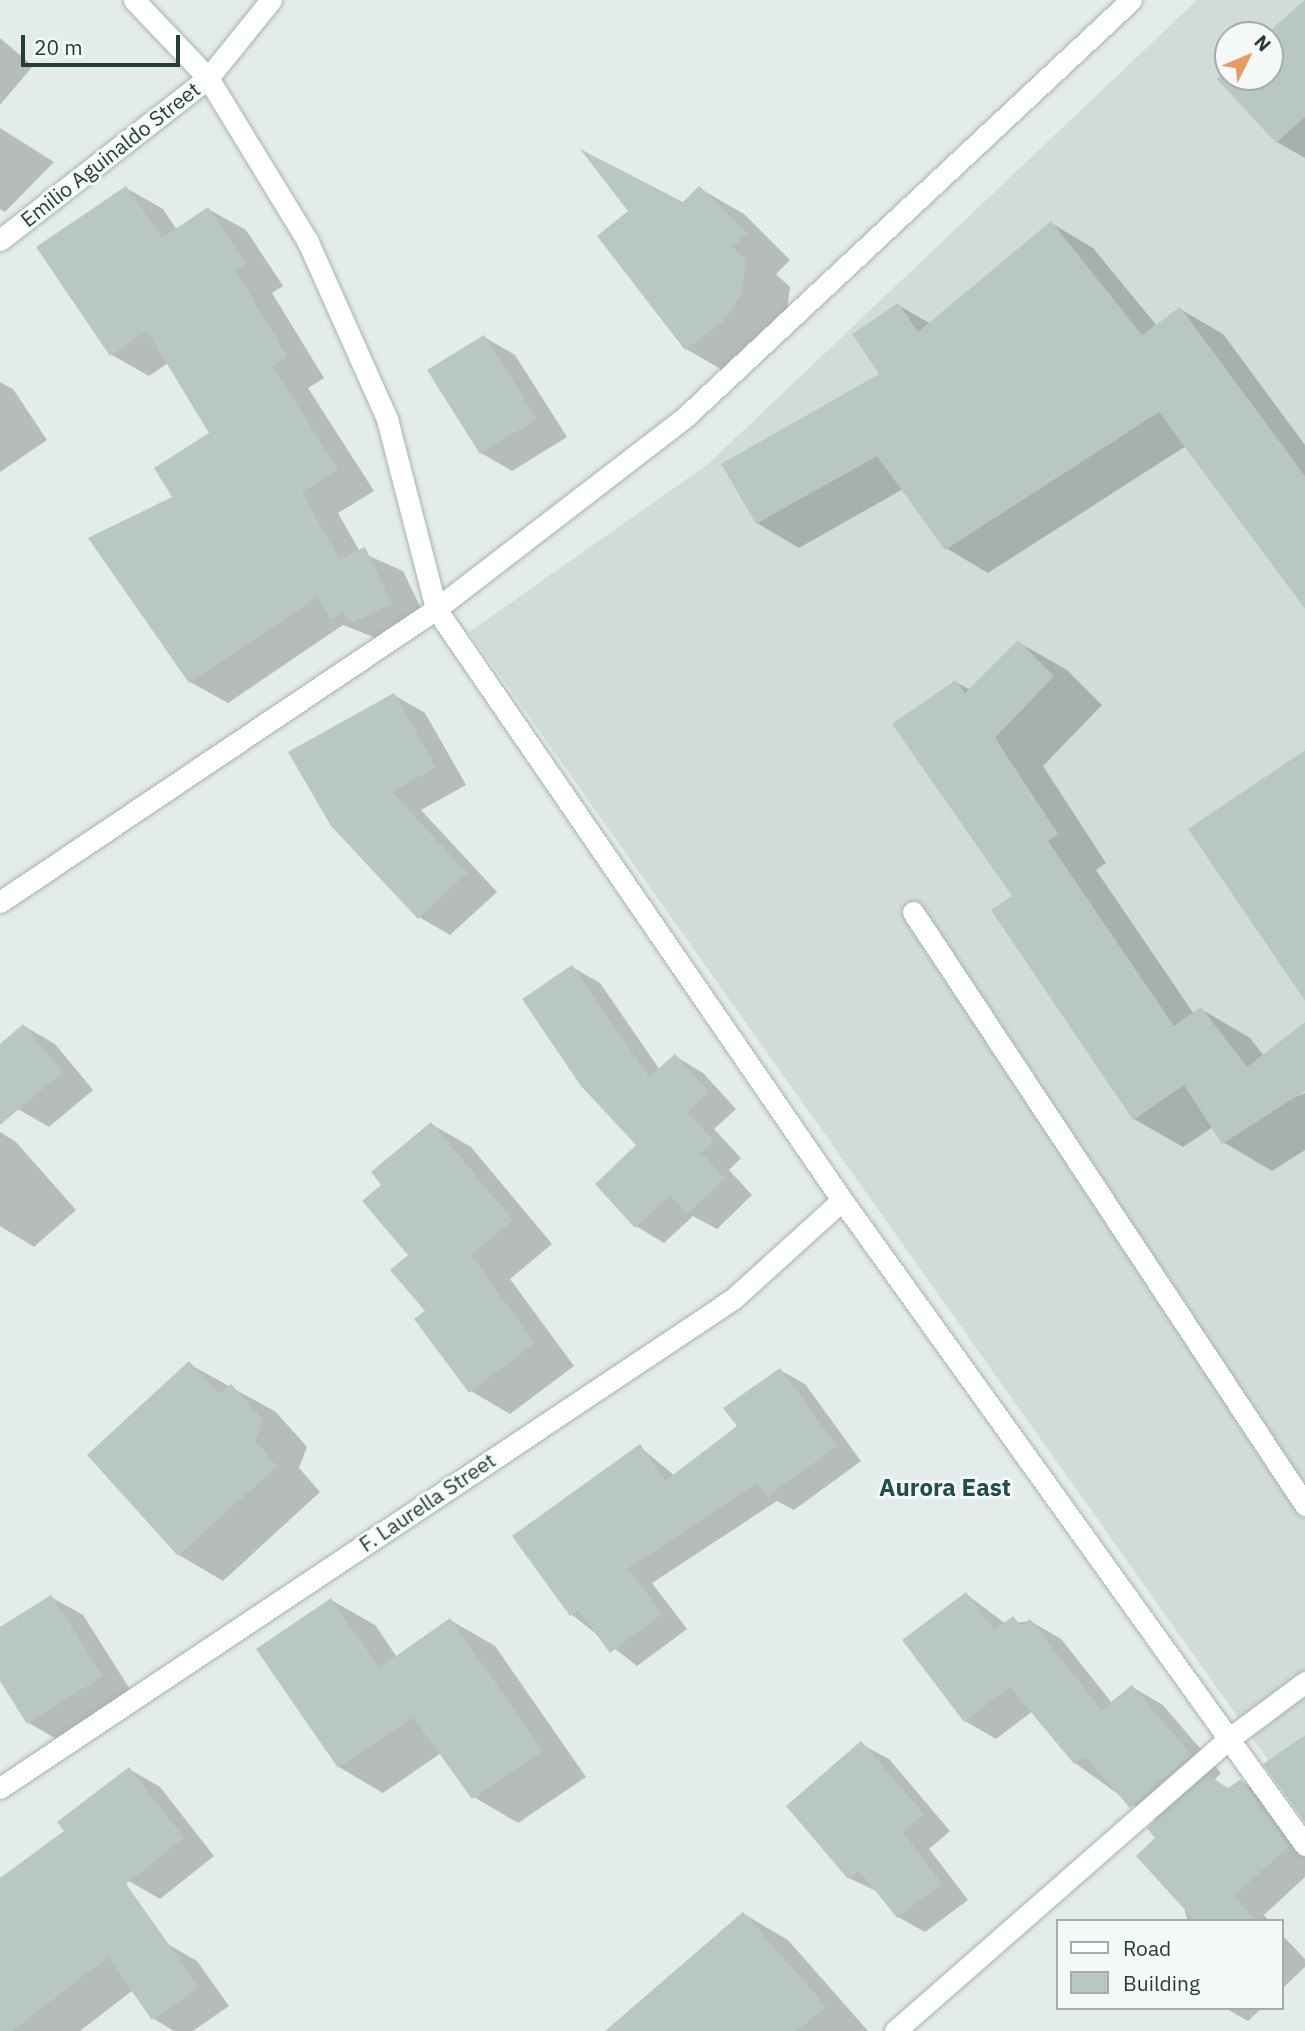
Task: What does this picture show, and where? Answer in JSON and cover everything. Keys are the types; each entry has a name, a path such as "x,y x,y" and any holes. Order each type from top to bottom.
{"street":[{"path":"134,0 208,78 308,242 387,419 436,609 842,1200 1305,1845"},
{"name":"Emilio Aguinaldo Street","path":"0,240 208,78 271,0"},
{"path":"0,902 436,609 683,419 1131,0"},
{"path":"913,912 1305,1505"},
{"name":"F. Laurella Street","path":"0,1788 733,1299 842,1200"},
{"path":"895,2031 1230,1738 1305,1682"}],"shaded area":[{"path":"1197,0 1305,0 1305,1812 469,632 707,465"}],"building":[{"path":"1305,0 1305,117 1276,143 1228,91 1284,91 1284,21 1281,21"},
{"path":"580,149 683,202 699,186 747,233 733,247 746,260 742,294 725,320 685,350 597,236 628,211"},
{"path":"126,186 162,238 208,207 247,264 236,271 287,356 272,366 338,469 302,492 339,559 365,547 392,604 352,623 343,613 330,620 318,596 189,683 88,538 172,497 154,468 209,433 147,331 110,356 36,247"},
{"path":"1051,221 1142,335 1180,307 1305,476 1305,609 1159,412 945,550 877,456 756,524 721,464 879,374 852,334 898,303 918,332"},
{"path":"484,335 537,419 480,454 427,370"},
{"path":"1018,640 1054,676 995,738 1058,834 1048,841 1174,1026 1201,1007 1247,1067 1305,1022 1305,1091 1222,1144 1184,1085 1133,1120 991,910 1012,896 892,724 956,680 965,693"},
{"path":"394,693 436,767 392,792 467,873 418,919 331,826 288,752"},
{"path":"1305,750 1305,1001 1188,829"},
{"path":"572,965 649,1077 675,1054 709,1092 687,1112 714,1141 701,1153 725,1178 687,1214 670,1195 635,1228 595,1184 636,1145 581,1086 522,999"},
{"path":"23,1024 63,1072 0,1125 0,1044"},
{"path":"431,1122 513,1220 471,1255 535,1343 469,1393 414,1319 425,1311 390,1270 408,1255 362,1201 381,1185 371,1172"},
{"path":"189,1361 219,1394 231,1384 263,1420 255,1441 277,1466 178,1556 87,1455"},
{"path":"780,1368 837,1446 767,1497 757,1483 628,1568 662,1614 610,1653 578,1610 570,1616 512,1536 640,1444 665,1481 737,1426 723,1408"},
{"path":"966,1592 994,1630 1013,1616 1021,1626 1030,1619 1101,1710 1132,1685 1191,1755 1130,1808 1085,1756 1074,1764 1010,1687 964,1722 902,1640"},
{"path":"51,1595 103,1676 27,1724 0,1681 0,1627"},
{"path":"331,1598 379,1668 450,1618 543,1751 472,1799 413,1717 338,1768 256,1649"},
{"path":"1305,1735 1305,1822 1263,1764"},
{"path":"861,1741 924,1814 903,1832 942,1884 897,1918 859,1870 848,1879 786,1806"},
{"path":"129,1767 184,1838 126,1884 199,1987 152,2020 108,1957 12,2031 0,2031 0,1878 64,1831 57,1822"},
{"path":"1208,1775 1228,1788 1241,1779 1289,1846 1234,1896 1255,1919 1193,1919 1136,1856 1155,1838 1147,1828"},
{"path":"743,1912 826,2006 797,2031 605,2031"}],"district":[{"name":"Aurora East","path":"945,1488"}]}
